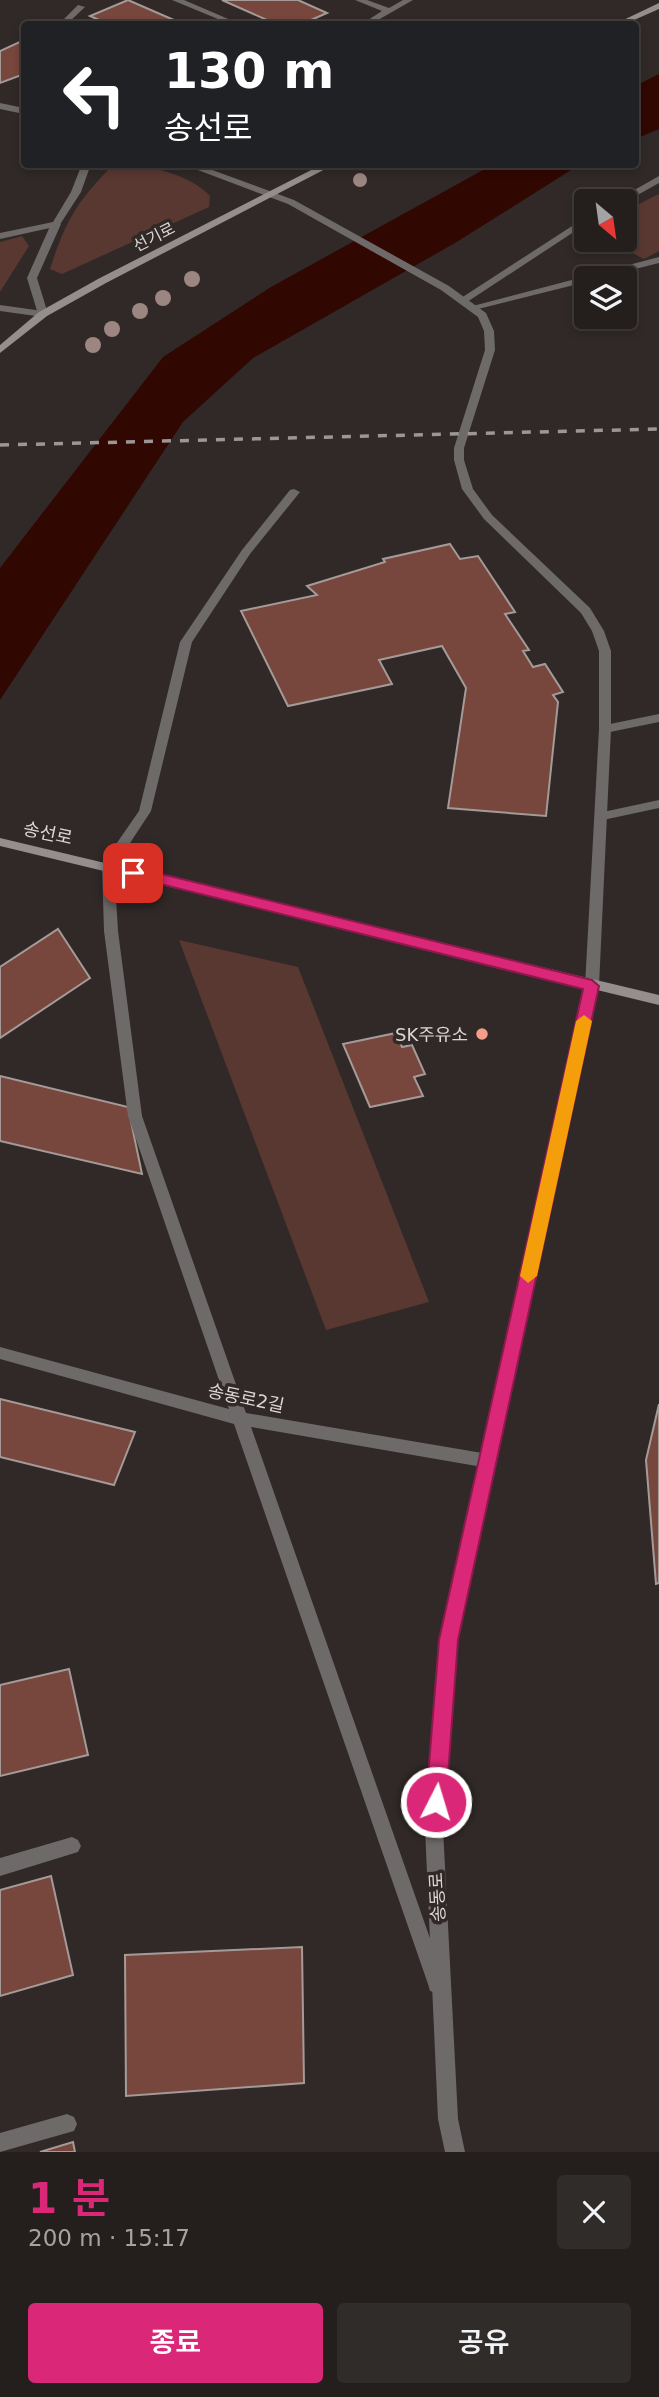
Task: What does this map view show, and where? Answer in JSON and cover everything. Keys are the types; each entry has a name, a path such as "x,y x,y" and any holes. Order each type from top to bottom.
{"main road":[{"path":"626,21 659,6"},
{"name":"선기로","path":"0,351 43,314 323,168"},
{"name":"송선로","path":"0,842 659,1000"}],"street":[{"path":"176,0 228,21"},
{"path":"359,0 389,11"},
{"path":"371,21 409,0"},
{"path":"66,21 81,7"},
{"path":"0,106 21,110"},
{"path":"0,308 43,314 33,278 56,223 76,192 86,168"},
{"path":"198,168 291,202 469,304 574,281"},
{"path":"637,191 659,179"},
{"path":"0,236 56,223"},
{"path":"469,304 574,229"},
{"path":"635,266 659,260"},
{"name":"송동로","path":"455,2152 448,2119 434,1829 449,1640 592,986 603,816 605,729 605,651 586,611 488,517 475,501 462,477 459,448 490,351 487,324 469,304"},
{"path":"294,492 246,552 186,642 145,811 108,866 111,931 135,1116 360,1757 442,2000"},
{"path":"605,729 659,719"},
{"path":"603,816 659,804"},
{"name":"송동로2길","path":"0,1353 239,1418 488,1461"},
{"path":"0,1867 72,1846"},
{"path":"0,2143 67,2124"}],"shaded area":[{"path":"659,74 659,129 639,137 639,84"},
{"path":"110,168 152,168 178,176 201,188 210,196 209,207 62,274 50,269 74,212"},
{"path":"487,168 574,168 455,243 253,358 183,422 0,700 0,568 163,357 271,287"},
{"path":"659,194 659,251 644,259 630,252 637,252 637,205"},
{"path":"22,236 29,246 0,292 0,242"},
{"path":"179,940 298,967 429,1302 326,1330"}],"building":[{"path":"128,0 176,21 101,21 90,16"},
{"path":"222,0 298,0 327,13 309,21 269,21"},
{"path":"21,41 21,75 0,83 0,51"},
{"path":"450,544 460,559 478,556 515,612 505,614 529,650 523,651 533,667 545,664 563,692 553,695 558,702 546,816 448,808 466,688 442,646 379,660 392,684 288,706 241,611 317,595 307,586 385,562 383,559"},
{"path":"58,929 90,978 0,1038 0,967"},
{"path":"396,1033 402,1047 412,1045 425,1074 414,1077 423,1096 370,1107 343,1044"},
{"path":"0,1076 128,1107 142,1174 0,1141"},
{"path":"0,1399 135,1432 114,1485 0,1457"},
{"path":"659,1404 659,1583 656,1584 646,1460"},
{"path":"69,1669 88,1755 0,1776 0,1685"},
{"path":"51,1876 73,1975 0,1996 0,1890"},
{"path":"302,1947 304,2083 126,2096 125,1955"},
{"path":"73,2142 75,2152 40,2152"}],"railway":[{"path":"0,445 659,429"}],"slow traffic":[{"path":"528,1276 584,1021"}],"place":[{"name":"SK주유소","path":"482,1034"}],"route":[{"path":"133,873 592,986 449,1640 436,1802"}]}
